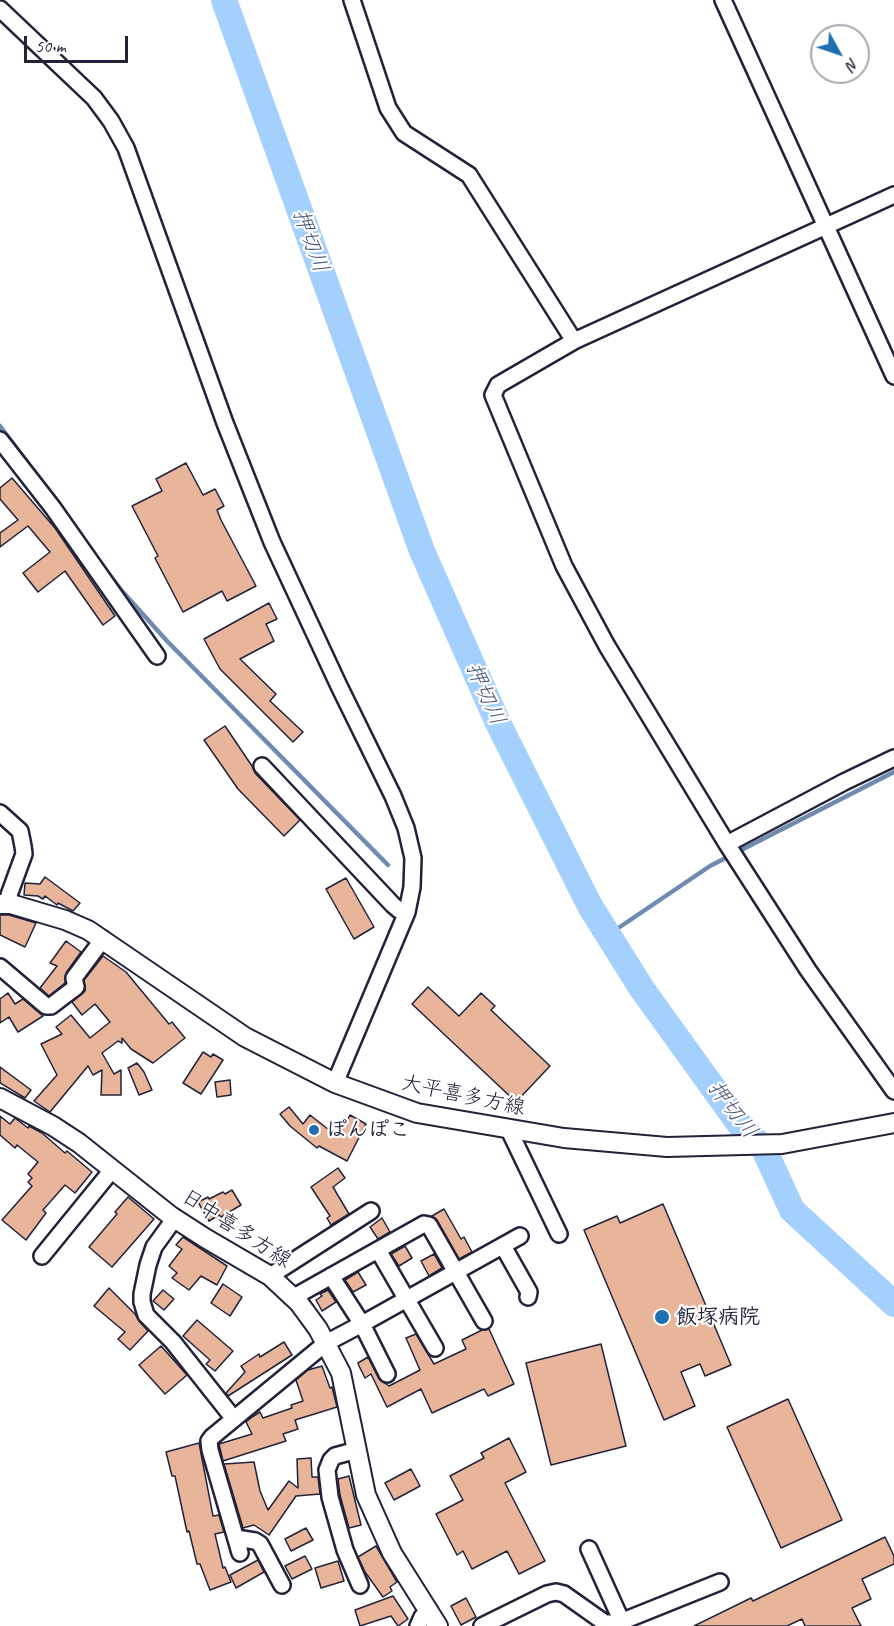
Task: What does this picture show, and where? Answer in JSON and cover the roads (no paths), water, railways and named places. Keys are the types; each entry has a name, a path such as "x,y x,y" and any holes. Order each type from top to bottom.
{"main road":[{"name":"大平喜多方線","path":"5,904 65,920 103,939 244,1037 335,1083 417,1113 564,1138 667,1147 782,1144 891,1124"},
{"name":"日中喜多方線","path":"0,1098 53,1126 79,1143 175,1218 270,1276 294,1298 318,1329 341,1373 366,1495 383,1535 438,1626"}],"street":[{"path":"352,0 388,108 404,133 469,175 574,341"},
{"path":"723,0 894,376"},
{"path":"0,9 93,98 111,121 126,148 225,423 272,542 393,796 406,828 413,858 412,887 407,912 335,1083"},
{"path":"894,195 574,341 498,385 493,395 564,566 607,646 727,844 808,970 894,1091"},
{"path":"0,440 53,508 157,656"},
{"path":"727,844 843,782 894,758"},
{"path":"262,766 393,904 399,910 407,912"},
{"path":"0,813 20,831 24,854 5,904"},
{"path":"0,967 46,1006 51,1006 76,987 74,978 103,939"},
{"path":"509,1130 559,1234"},
{"path":"42,1256 112,1170"},
{"path":"270,1276 371,1211"},
{"path":"175,1218 154,1247 144,1284 142,1302 146,1315 173,1342 234,1419"},
{"path":"294,1298 424,1224 429,1225 484,1321"},
{"path":"282,1585 260,1544 255,1541 238,1545 209,1441 326,1343 520,1236"},
{"path":"503,1246 529,1292 528,1297"},
{"path":"378,1250 435,1348"},
{"path":"331,1276 362,1324 387,1374"},
{"path":"357,1450 335,1456 327,1470 330,1497 345,1550 360,1585"},
{"path":"589,1549 622,1622"},
{"path":"482,1626 547,1594 556,1592 564,1594 605,1623 622,1622 720,1582"},
{"path":"418,1626 422,1617 429,1610"}],"waterway":[{"name":"押切川","path":"224,0 422,551 498,723 590,906 642,989 740,1125 764,1149 792,1210 894,1304"},
{"path":"0,426 56,500"},
{"path":"102,565 167,641 388,865"},
{"path":"608,935 710,866 894,772"}],"place":[{"name":"ぽんぽこ","path":"314,1130"},
{"name":"飯塚病院","path":"662,1317"}]}
